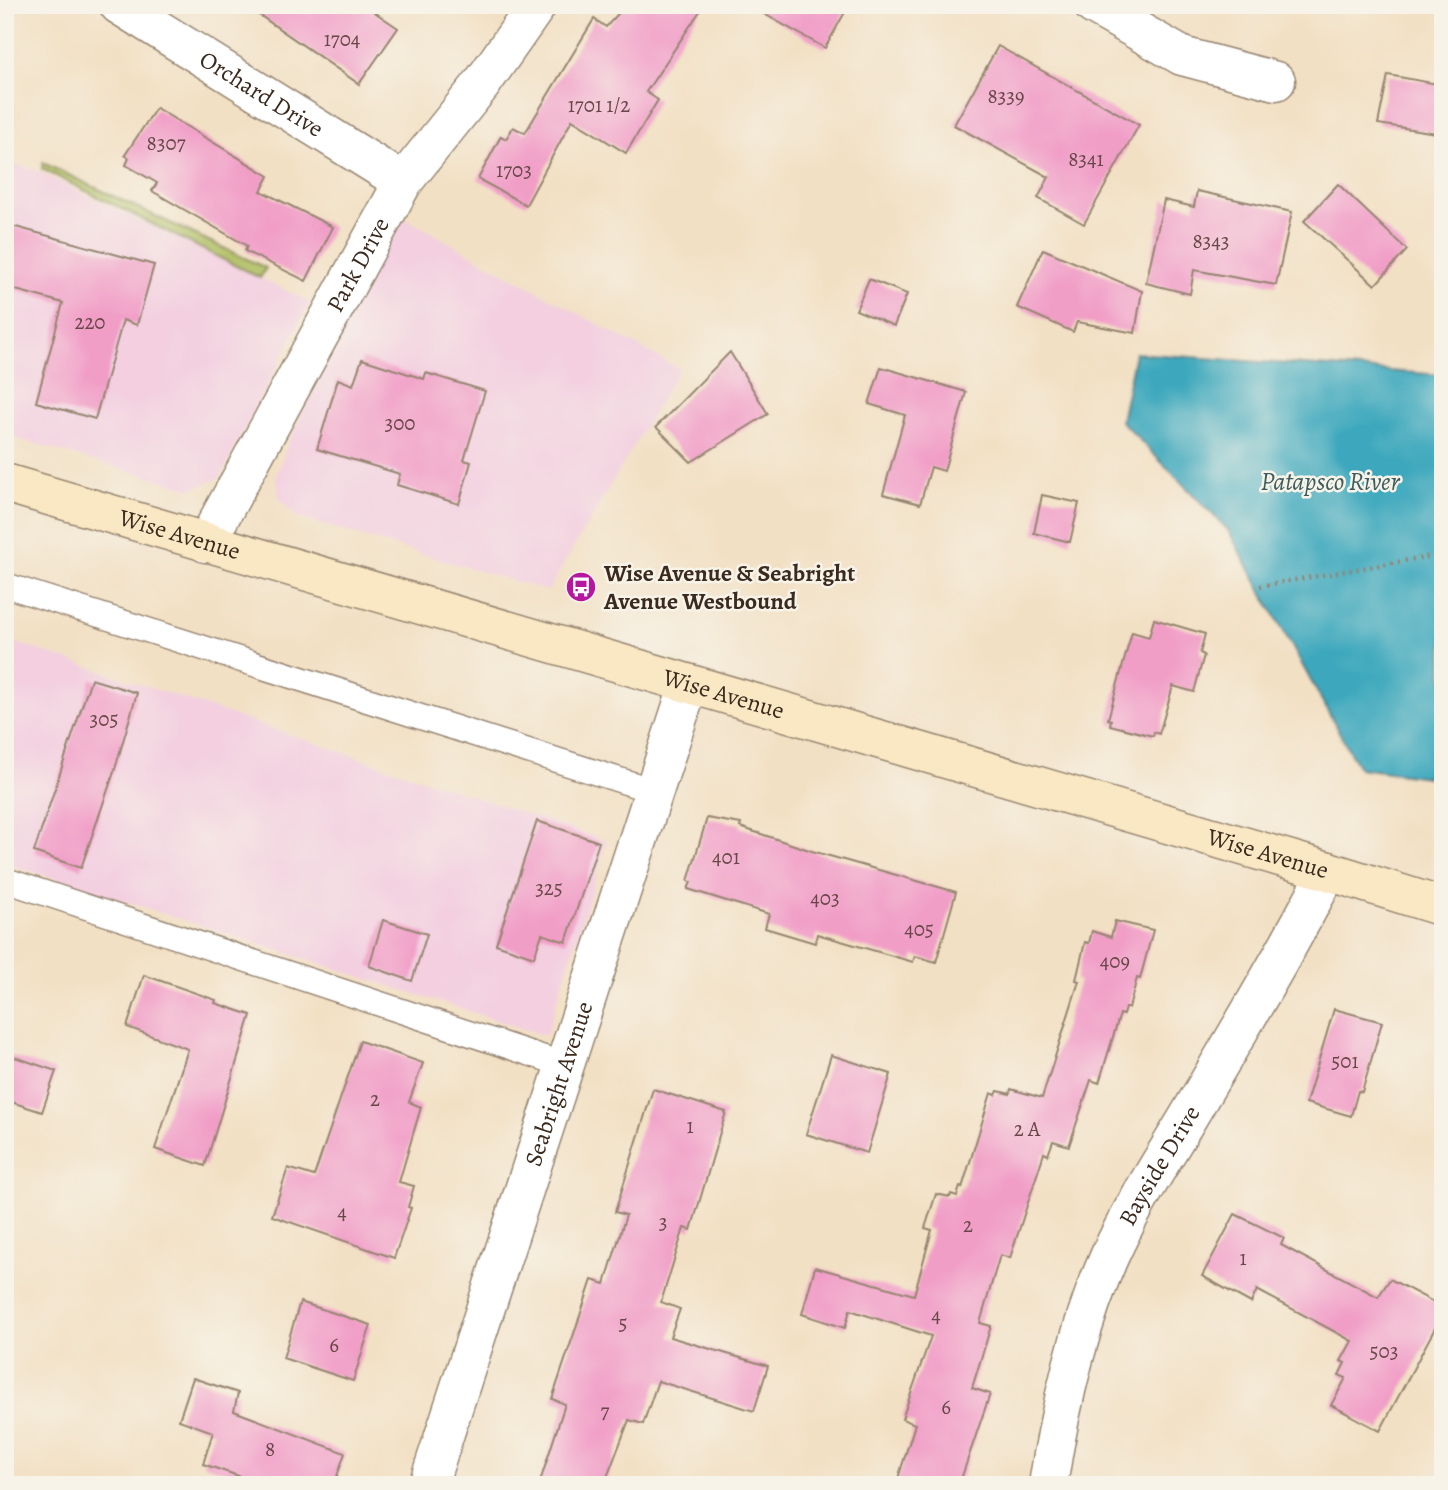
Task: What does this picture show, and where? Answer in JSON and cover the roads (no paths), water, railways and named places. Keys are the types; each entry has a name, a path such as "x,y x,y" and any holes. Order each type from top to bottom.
{"main road":[{"name":"Wise Avenue","path":"5,483 1443,907"}],"street":[{"name":"Orchard Drive","path":"119,5 403,182"},
{"name":"Park Drive","path":"206,543 403,182 481,85 537,5"},
{"path":"1093,5 1182,56 1276,81"},
{"name":"Seabright Avenue","path":"428,1485 688,684"},
{"name":"Bayside Drive","path":"1048,1485 1076,1356 1091,1304 1110,1254 1144,1191 1258,1000 1328,871"}],"lane":[{"path":"5,585 654,791"},
{"path":"5,880 565,1065"}],"water":[{"name":"Patapsco River","path":"1135,353 1443,375 1443,779 1359,768 1228,530 1121,421"}],"place":[{"name":"Wise Avenue & Seabright Avenue Westbound","path":"581,587"}]}
